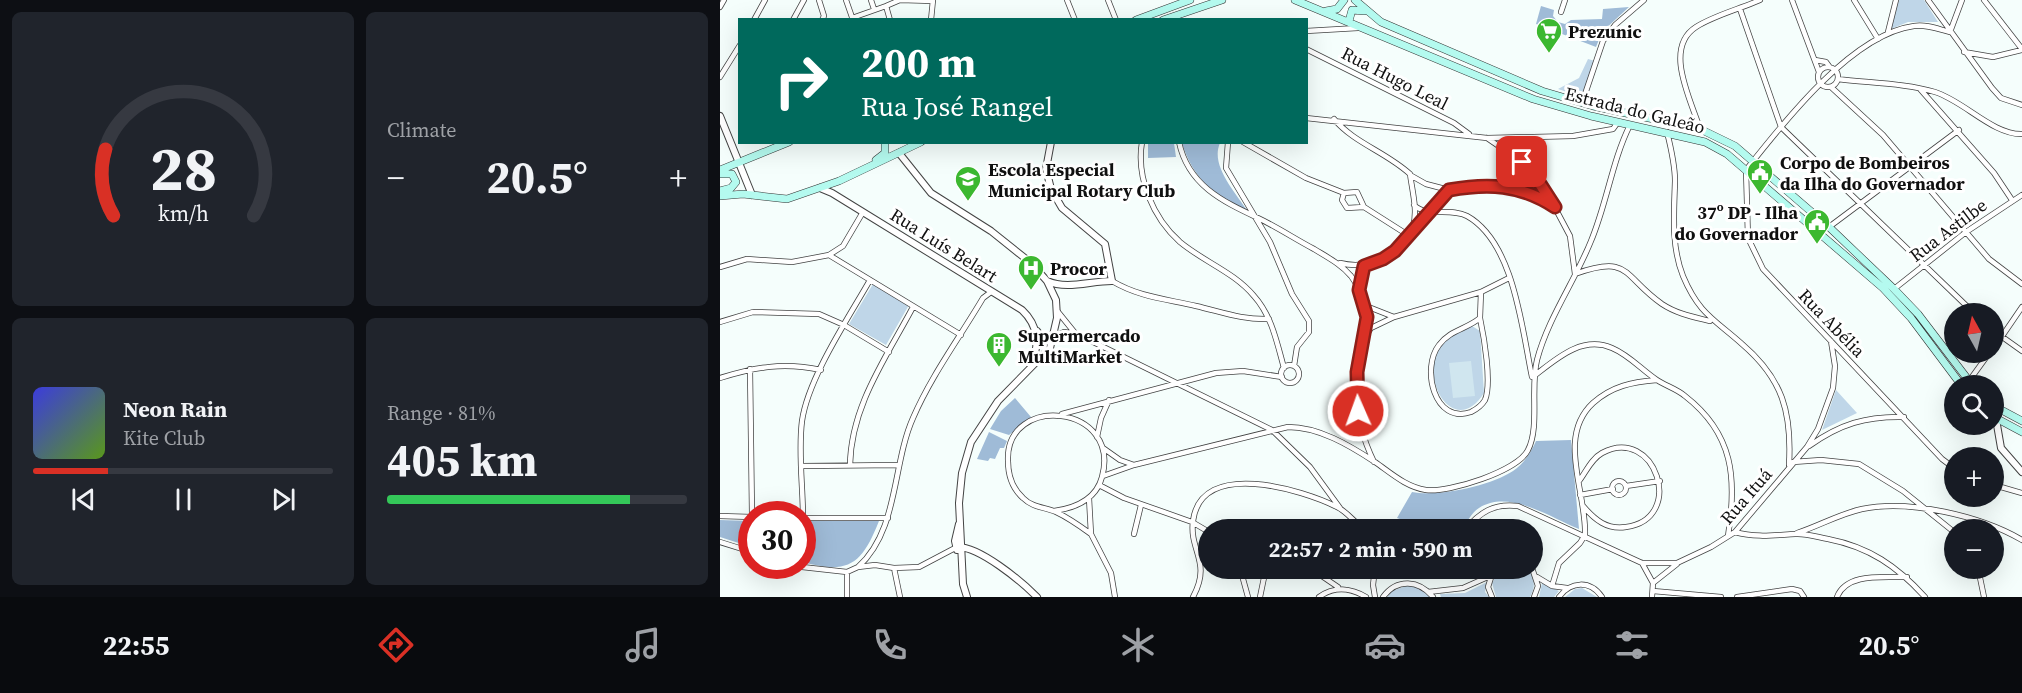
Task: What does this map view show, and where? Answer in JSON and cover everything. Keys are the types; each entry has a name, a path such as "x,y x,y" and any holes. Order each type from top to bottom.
{"main road":[{"path":"1140,18 1166,5 1190,0"},
{"path":"1169,18 1222,0"},
{"name":"Estrada do Galeão","path":"1295,0 1533,99 1705,142 1727,154 1815,228 1924,328"},
{"path":"1323,11 1337,9 1344,0"},
{"name":"Estrada do Galeão","path":"1355,0 1376,18 1542,91 1582,103 1700,129 1735,146 1829,227 1894,289 1961,375"},
{"path":"1349,21 1350,12 1358,8 1376,18"},
{"path":"1533,99 1576,109 1582,103"},
{"path":"720,172 739,161 784,144"},
{"path":"861,170 885,153 887,144"},
{"path":"889,144 898,153"},
{"path":"720,196 752,195 787,199 820,188 917,144"},
{"path":"720,172 730,173 736,182 731,188 720,190"},
{"path":"1815,228 1829,227"},
{"path":"2004,411 2022,421"},
{"path":"2004,423 2022,432"}],"street":[{"path":"720,7 724,0"},
{"path":"755,18 765,0"},
{"path":"794,18 804,0"},
{"path":"813,0 819,2 823,18"},
{"path":"846,0 852,18"},
{"path":"871,0 874,9"},
{"path":"854,18 900,0 931,1 931,18"},
{"path":"1067,0 1074,18"},
{"path":"1108,0 1115,18"},
{"path":"1562,12 1565,0"},
{"path":"1582,103 1603,41 1615,25 1644,0"},
{"path":"1700,129 1680,63 1682,44 1695,28 1760,0"},
{"path":"1792,0 1815,60 1820,84"},
{"path":"1854,0 1878,39"},
{"path":"1888,32 1896,0"},
{"path":"1928,0 1964,52 2001,98 2022,105"},
{"path":"1950,32 1962,0"},
{"path":"1964,52 1992,57 2022,50 1984,0"},
{"path":"886,6 889,18"},
{"path":"1740,9 1781,127 1963,303"},
{"path":"1746,170 1820,84 1888,32 1916,26 1950,32"},
{"path":"1308,31 1363,27"},
{"path":"720,77 738,48"},
{"name":"Rua Hugo Leal","path":"1308,50 1454,123 1468,134"},
{"path":"720,84 732,58"},
{"path":"1815,60 1826,62 1836,70 1838,80"},
{"path":"1819,72 1829,66"},
{"path":"1831,87 1838,80"},
{"path":"1838,80 1920,89 1951,98 1996,127 2014,135 2022,134"},
{"path":"1820,84 1831,87 1883,135 1989,259 2022,285"},
{"path":"1920,89 1995,173 2012,200"},
{"path":"720,116 752,195"},
{"path":"1308,118 1334,119 1487,138 1597,133 1613,129 1618,122"},
{"path":"1334,119 1350,135 1384,153 1426,184 1449,190 1490,184 1506,186 1543,199 1555,207"},
{"path":"1452,133 1454,123"},
{"path":"1103,476 1134,465 1272,430 1295,427 1314,430 1374,462 1410,486 1427,490 1452,489 1505,469 1521,460 1532,438 1534,379 1545,335 1605,207 1630,124"},
{"path":"1829,227 1959,130"},
{"path":"1667,132 1675,180 1674,229 1678,260 1691,292 1712,321 1764,364 1776,382 1790,426 1791,464 1821,459 1859,464 1903,491 1944,525"},
{"path":"1487,138 1522,162 1535,176 1570,236 1575,274"},
{"path":"1498,146 1500,138"},
{"path":"1051,144 1046,169 1051,189 1062,208 1105,244 1112,281"},
{"path":"1142,144 1141,167 1144,182 1156,212 1179,241 1217,264 1254,296 1269,319 1284,368 1282,378"},
{"path":"1180,144 1195,179 1232,207 1257,218 1338,263 1349,274 1359,290 1366,306 1356,397 1360,424 1374,462"},
{"path":"1228,144 1226,168 1257,218 1292,294 1309,321 1309,332 1297,347 1294,366"},
{"path":"1246,144 1306,178 1344,193 1357,192 1364,207 1408,235"},
{"path":"898,153 932,193 1007,242 1047,281 1056,300 1057,310 1050,348 998,401 971,442 960,484 959,524 961,560 968,597"},
{"name":"Rua Abélia","path":"1746,170 1747,224 1753,251 1763,269 1944,458"},
{"path":"1410,174 1414,205 1413,227"},
{"name":"Rua Luís Belart","path":"820,188 1022,310 1041,338 1048,340 1052,338"},
{"path":"1338,263 1364,266 1383,259 1395,251 1413,227 1449,190"},
{"path":"1344,193 1342,201 1347,208 1364,207"},
{"name":"Rua Astilbe","path":"1894,289 1966,232 2021,195"},
{"path":"1414,205 1429,211 1457,212 1482,228 1495,243 1509,278 1534,379"},
{"path":"720,267 747,259 792,262 829,255 843,246 863,212"},
{"path":"829,255 961,335"},
{"path":"1359,290 1364,266"},
{"path":"1575,274 1596,266 1621,267 1665,306 1678,313 1712,321"},
{"path":"1364,338 1371,328 1394,317 1481,292 1509,278"},
{"path":"803,501 804,414 821,370 870,280"},
{"path":"1047,281 1066,286 1094,281 1112,281 1137,294 1161,300 1194,305 1240,319 1269,319"},
{"path":"1056,300 1066,286"},
{"path":"858,567 869,557 888,518 898,465 917,408 983,298 991,292"},
{"path":"1480,318 1452,332 1438,345 1432,359 1436,397 1443,407 1451,412 1469,412 1482,405 1486,398 1486,372 1480,318 1481,292"},
{"path":"1366,306 1394,317"},
{"path":"850,465 856,418 914,307"},
{"path":"2004,334 2022,307"},
{"path":"1057,310 1063,321 1077,334 1272,430 1310,467 1340,508 1353,519"},
{"path":"720,322 753,312 819,314 844,325 889,352"},
{"path":"1024,374 1035,356 1038,341 1033,324"},
{"path":"1052,338 1064,332 1077,334"},
{"path":"2004,340 2022,351"},
{"name":"Rua Ituá","path":"1476,519 1485,510 1506,505 1518,506 1641,562 1677,563 1735,532 1807,447 1818,429 1833,388 1835,366 1831,341"},
{"path":"1534,379 1571,350 1596,344 1612,348 1657,380 1684,395 1707,417 1719,434 1732,465 1734,486 1728,537"},
{"path":"720,378 750,369 781,366 821,370"},
{"path":"1284,368 1294,366"},
{"path":"1091,534 1054,511 1031,504 1014,487 1008,472 1008,456 1012,441 1020,429 1045,415 1060,414 1228,371 1282,378 1290,383 1297,381 1299,371 1294,366"},
{"path":"750,369 752,501"},
{"path":"1552,586 1559,564 1585,535 1576,436 1579,422 1586,410 1603,394 1622,385 1657,380"},
{"path":"1097,437 1101,418 1109,400"},
{"path":"1054,511 1072,508 1089,498 1103,476 1102,448 1097,437 1087,426 1074,418 1060,414"},
{"path":"1807,447 1827,433 1858,420 1904,417"},
{"path":"1998,435 2001,448 2022,472"},
{"path":"1102,448 1120,460 1134,465"},
{"path":"1579,481 1594,460 1614,449 1638,452 1648,460 1660,481 1656,505 1649,515 1627,527 1603,524 1582,505"},
{"path":"802,466 898,465"},
{"path":"1626,486 1660,481"},
{"path":"1580,495 1613,489 1617,482 1622,482 1626,486"},
{"path":"1193,597 1202,573 1192,522 1200,502 1207,496 1239,484 1262,483 1283,486 1340,508"},
{"path":"1099,485 1198,526"},
{"path":"1613,489 1616,494 1621,495 1625,492 1626,486"},
{"path":"2004,488 2022,493"},
{"path":"1089,498 1091,534 1111,573 1115,597"},
{"path":"1134,534 1141,504"},
{"path":"1735,532 1766,536 1797,533 1843,514 1875,506 1898,506 1969,518 2022,540"},
{"path":"720,516 738,516"},
{"path":"816,518 888,518"},
{"path":"1797,533 1858,547 1876,554 1907,577 1925,597"},
{"path":"720,542 738,548"},
{"path":"816,569 847,572 858,567 875,565 894,568 919,567 944,555 959,543"},
{"path":"959,543 997,566 1037,597"},
{"path":"1641,562 1653,583 1652,594 1721,597"},
{"path":"1653,583 1677,563"},
{"path":"894,568 900,597"},
{"path":"847,572 847,597"},
{"path":"1837,597 1846,584 1856,580 1907,577"},
{"path":"1243,579 1248,597"},
{"path":"1260,597 1264,579"},
{"path":"1324,579 1366,597"},
{"path":"1374,579 1375,597"},
{"path":"1428,592 1463,588 1483,579"},
{"path":"1489,579 1488,587 1492,597"},
{"path":"1534,597 1538,586 1537,579"},
{"path":"1540,579 1552,586 1567,588 1583,584 1596,589 1602,597"},
{"path":"1980,579 1984,597"},
{"path":"1383,597 1395,586 1403,583 1412,583 1433,597"},
{"path":"1559,597 1567,588"},
{"path":"1319,597 1333,590 1344,589"},
{"path":"1737,597 1792,589 1800,591 1804,597"},
{"path":"1795,597 1800,591"}],"shaded area":[{"path":"1899,0 1924,0 1938,22 1908,22 1891,29"},
{"path":"1541,6 1554,10 1553,16 1558,22 1565,24 1571,20 1602,19 1603,9 1629,7 1602,32 1596,47 1536,24"},
{"path":"1588,59 1595,61 1582,97 1558,89 1579,78"},
{"path":"1148,144 1174,144 1176,157 1148,158"},
{"path":"1182,144 1220,144 1218,160 1221,169 1247,210 1224,199 1206,184 1198,176"},
{"path":"873,284 909,305 886,345 849,324"},
{"path":"1472,326 1480,331 1484,393 1472,406 1461,410 1450,407 1442,398 1436,386 1433,371 1435,356 1443,342 1453,334"},
{"path":"1471,361 1475,396 1453,398 1449,363"},
{"path":"1836,390 1857,413 1822,430"},
{"path":"1015,398 1031,417 1009,435 990,429 1001,411"},
{"path":"989,432 1007,441 1004,448 1000,448 995,459 990,458 988,461 977,459"},
{"path":"1571,440 1579,529 1529,507 1503,502 1491,503 1479,508 1469,519 1397,518 1412,492 1450,492 1491,481 1517,468 1527,458 1536,441"},
{"path":"720,520 738,521 738,543 720,537"},
{"path":"816,521 879,521 866,547 852,562 843,566 816,565"},
{"path":"1494,579 1533,579 1534,582 1530,597 1496,597 1492,583"},
{"path":"1487,582 1485,592 1489,597 1441,597 1440,594 1465,593"},
{"path":"1542,583 1559,591 1554,597 1539,597"},
{"path":"1409,585 1422,589 1430,597 1387,597 1392,591"},
{"path":"1582,588 1597,597 1565,597 1575,589"}],"place":[{"name":"Prezunic","path":"1549,54"},
{"name":"Corpo de Bombeiros da Ilha do Governador","path":"1760,195"},
{"name":"Escola Especial Municipal Rotary Club","path":"968,202"},
{"name":"37º DP - Ilha do Governador","path":"1817,245"},
{"name":"Procor","path":"1031,291"},
{"name":"Supermercado MultiMarket","path":"999,368"}],"route":[{"path":"1358,411 1357,372 1367,317 1366,306 1359,290 1364,266 1383,259 1395,251 1413,227 1449,190 1490,184 1506,186 1522,190 1555,207 1544,188 1522,162"}]}
